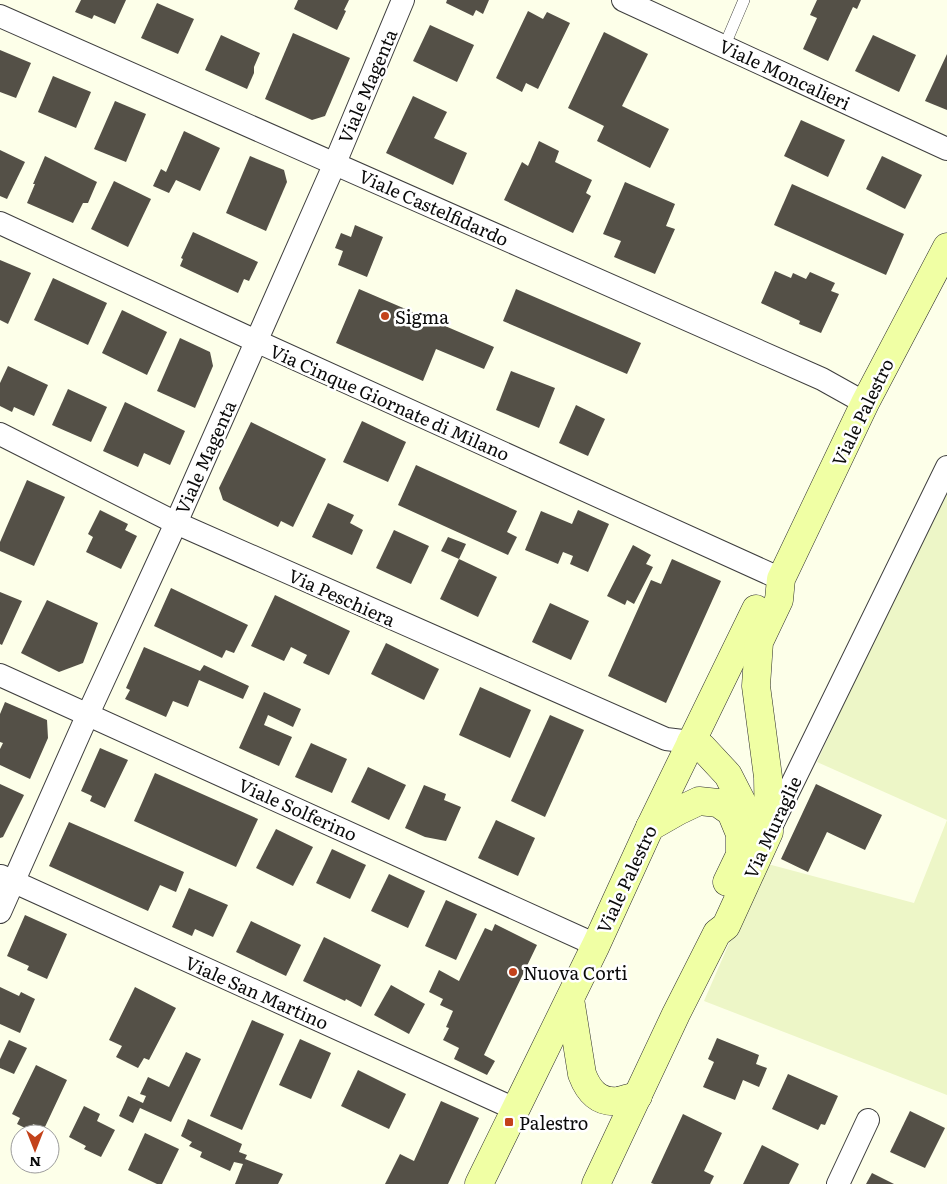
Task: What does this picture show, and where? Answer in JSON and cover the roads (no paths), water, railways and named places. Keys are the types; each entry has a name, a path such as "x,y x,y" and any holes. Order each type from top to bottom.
{"main road":[{"name":"Viale Palestro","path":"769,832 768,777 756,686 759,642 779,600 781,580 865,403 947,247"},
{"name":"Viale Palestro","path":"479,1184 570,999 650,827 763,595 781,580"},
{"path":"691,742 702,747 728,775 753,824 750,854 715,928 717,933"},
{"path":"650,827 678,810 699,801 718,803 731,812 740,834 740,854 674,994 676,1014"},
{"name":"Via Muraglie","path":"596,1184 676,1014 717,933 726,926 769,832"},
{"path":"570,999 582,1074 586,1084 594,1094 604,1100 618,1101 638,1096"}],"street":[{"name":"Viale Magenta","path":"0,912 7,878 88,714 176,524 335,163 403,0"},
{"name":"Viale Moncalieri","path":"623,0 947,149"},
{"name":"Viale Castelfidardo","path":"0,16 822,379 865,403"},
{"name":"Via Cinque Giornate di Milano","path":"0,223 781,580"},
{"name":"Via Peschiera","path":"0,434 176,524 666,739 691,742"},
{"name":"Via Muraglie","path":"769,832 947,467"},
{"name":"Viale Solferino","path":"0,674 596,945"},
{"name":"Viale San Martino","path":"7,878 515,1109"},
{"path":"838,1184 868,1120"}],"lane":[{"path":"724,47 744,0"}],"place":[{"name":"Sigma","path":"385,316"},
{"name":"Nuova Corti","path":"513,972"},
{"name":"Palestro","path":"509,1122"}]}
